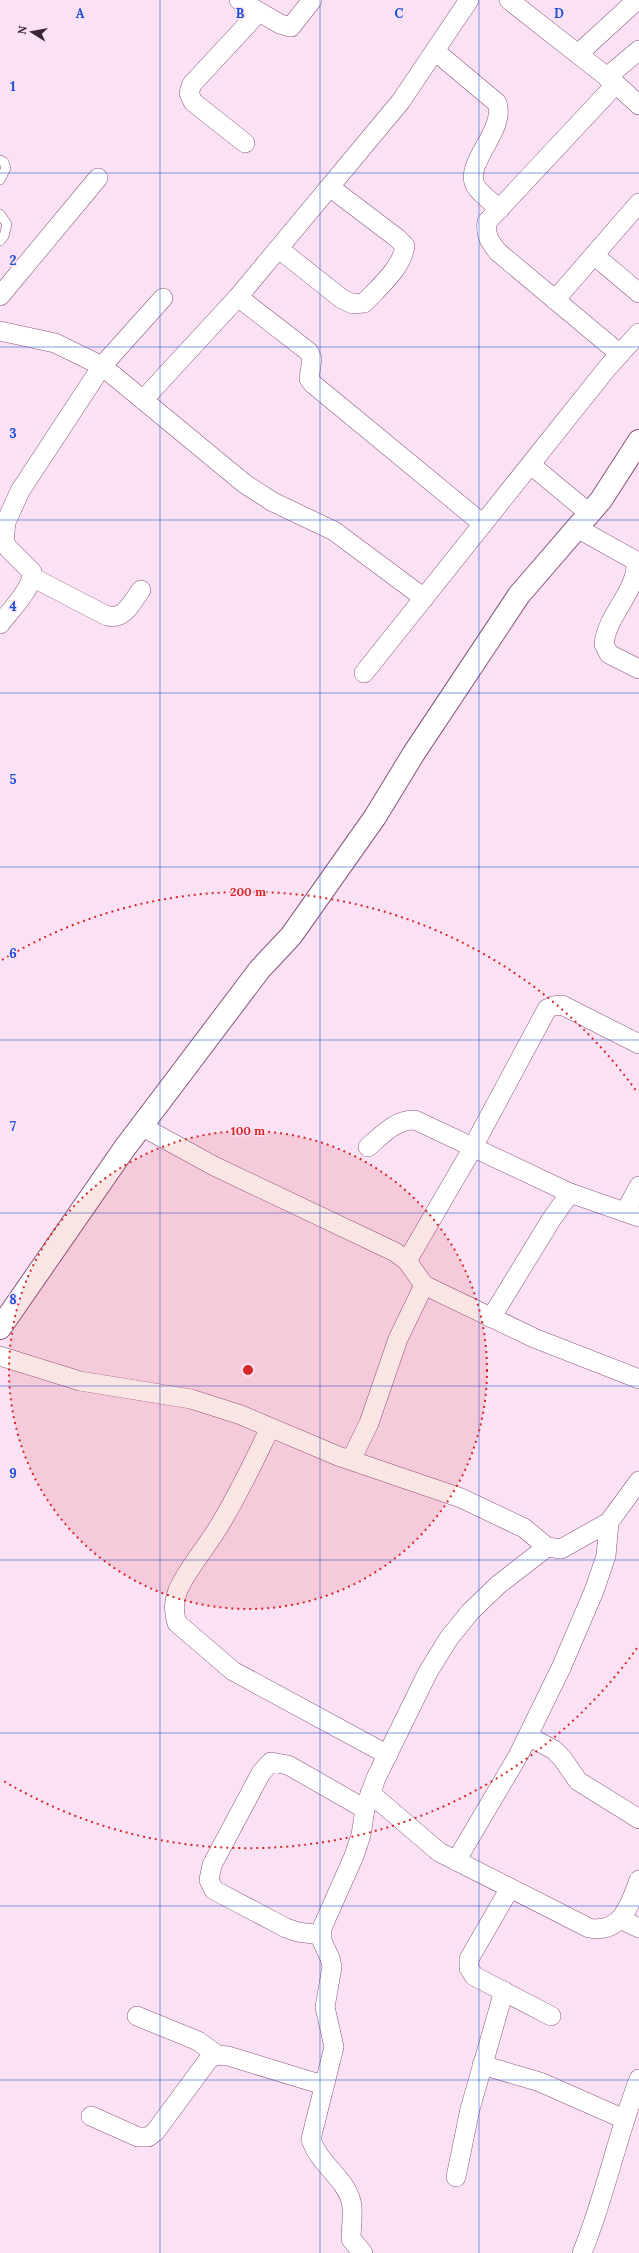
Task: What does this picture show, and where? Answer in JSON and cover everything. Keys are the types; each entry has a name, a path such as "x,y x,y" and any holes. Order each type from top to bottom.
{"street":[{"path":"239,0 280,24 291,27 312,0"},
{"path":"143,400 238,297 401,101 469,0"},
{"path":"578,54 637,0"},
{"path":"521,3 578,54 612,80 639,105"},
{"path":"245,143 193,102 189,93 192,84 259,12"},
{"path":"620,354 498,252 490,242 486,232 487,222 639,50"},
{"path":"435,51 497,103 500,110 498,121 474,168 473,179 477,188 500,209"},
{"path":"0,296 98,178"},
{"path":"279,249 342,299 353,304 364,304 404,256 405,246 397,238 330,188"},
{"path":"555,300 639,203"},
{"path":"594,255 639,294"},
{"path":"238,297 309,352 312,359 309,379 313,384 483,524"},
{"path":"0,624 27,588 32,577 32,572 8,548 4,541 6,522 20,491 102,366 163,298"},
{"path":"0,331 55,343 102,366 245,484 273,502 334,531 424,598"},
{"path":"364,672 620,354 639,333"},
{"path":"0,1328 141,1126 260,969 291,936 375,817 414,753 519,595 601,500 639,441"},
{"path":"531,464 583,521 638,562 637,573 608,628 604,644 610,654 639,669"},
{"path":"32,577 106,616 115,618 122,615 141,590"},
{"path":"407,1261 473,1147 547,1009 562,1005 639,1044"},
{"path":"368,1147 392,1127 405,1119 416,1120 570,1193 632,1215 639,1186"},
{"path":"141,1126 214,1166 395,1252 407,1261 424,1285 534,1338 639,1379"},
{"path":"491,1318 551,1220 570,1193"},
{"path":"351,1460 369,1423 398,1339 424,1285"},
{"path":"0,1356 80,1381 191,1399 241,1415 351,1460 461,1498 524,1528 547,1547 561,1549 609,1522 639,1482"},
{"path":"270,1428 244,1481 220,1524 179,1589 174,1602 176,1618 178,1623 233,1671 388,1755"},
{"path":"456,1860 528,1736 561,1668 594,1591 606,1556 609,1522"},
{"path":"363,2253 351,2239 351,2201 346,2190 314,2149 310,2139 334,2047 325,2007 332,1967 321,1935 354,1856 361,1835 368,1801 388,1755 428,1672 449,1638 470,1612 498,1585 547,1547"},
{"path":"528,1736 554,1750 562,1758 578,1782 639,1819"},
{"path":"321,1935 298,1932 286,1928 214,1890 210,1880 212,1865 261,1773 271,1762 288,1764 368,1801 439,1852 589,1928 598,1930 609,1928 620,1919 631,1902 639,1880"},
{"path":"510,1888 469,1959 469,1968 474,1976 551,2016"},
{"path":"620,1919 639,1928"},
{"path":"456,2177 470,2109 504,1991"},
{"path":"137,2016 198,2041 217,2056"},
{"path":"91,2116 138,2137 148,2137 155,2132 209,2059 217,2056 228,2056 323,2085"},
{"path":"482,2065 540,2082 624,2119"},
{"path":"582,2253 591,2232 624,2119 635,2101 639,2079"}],"lane":[{"path":"0,160 4,162 6,168 0,180"},
{"path":"0,214 7,224 4,236 0,241"}]}
